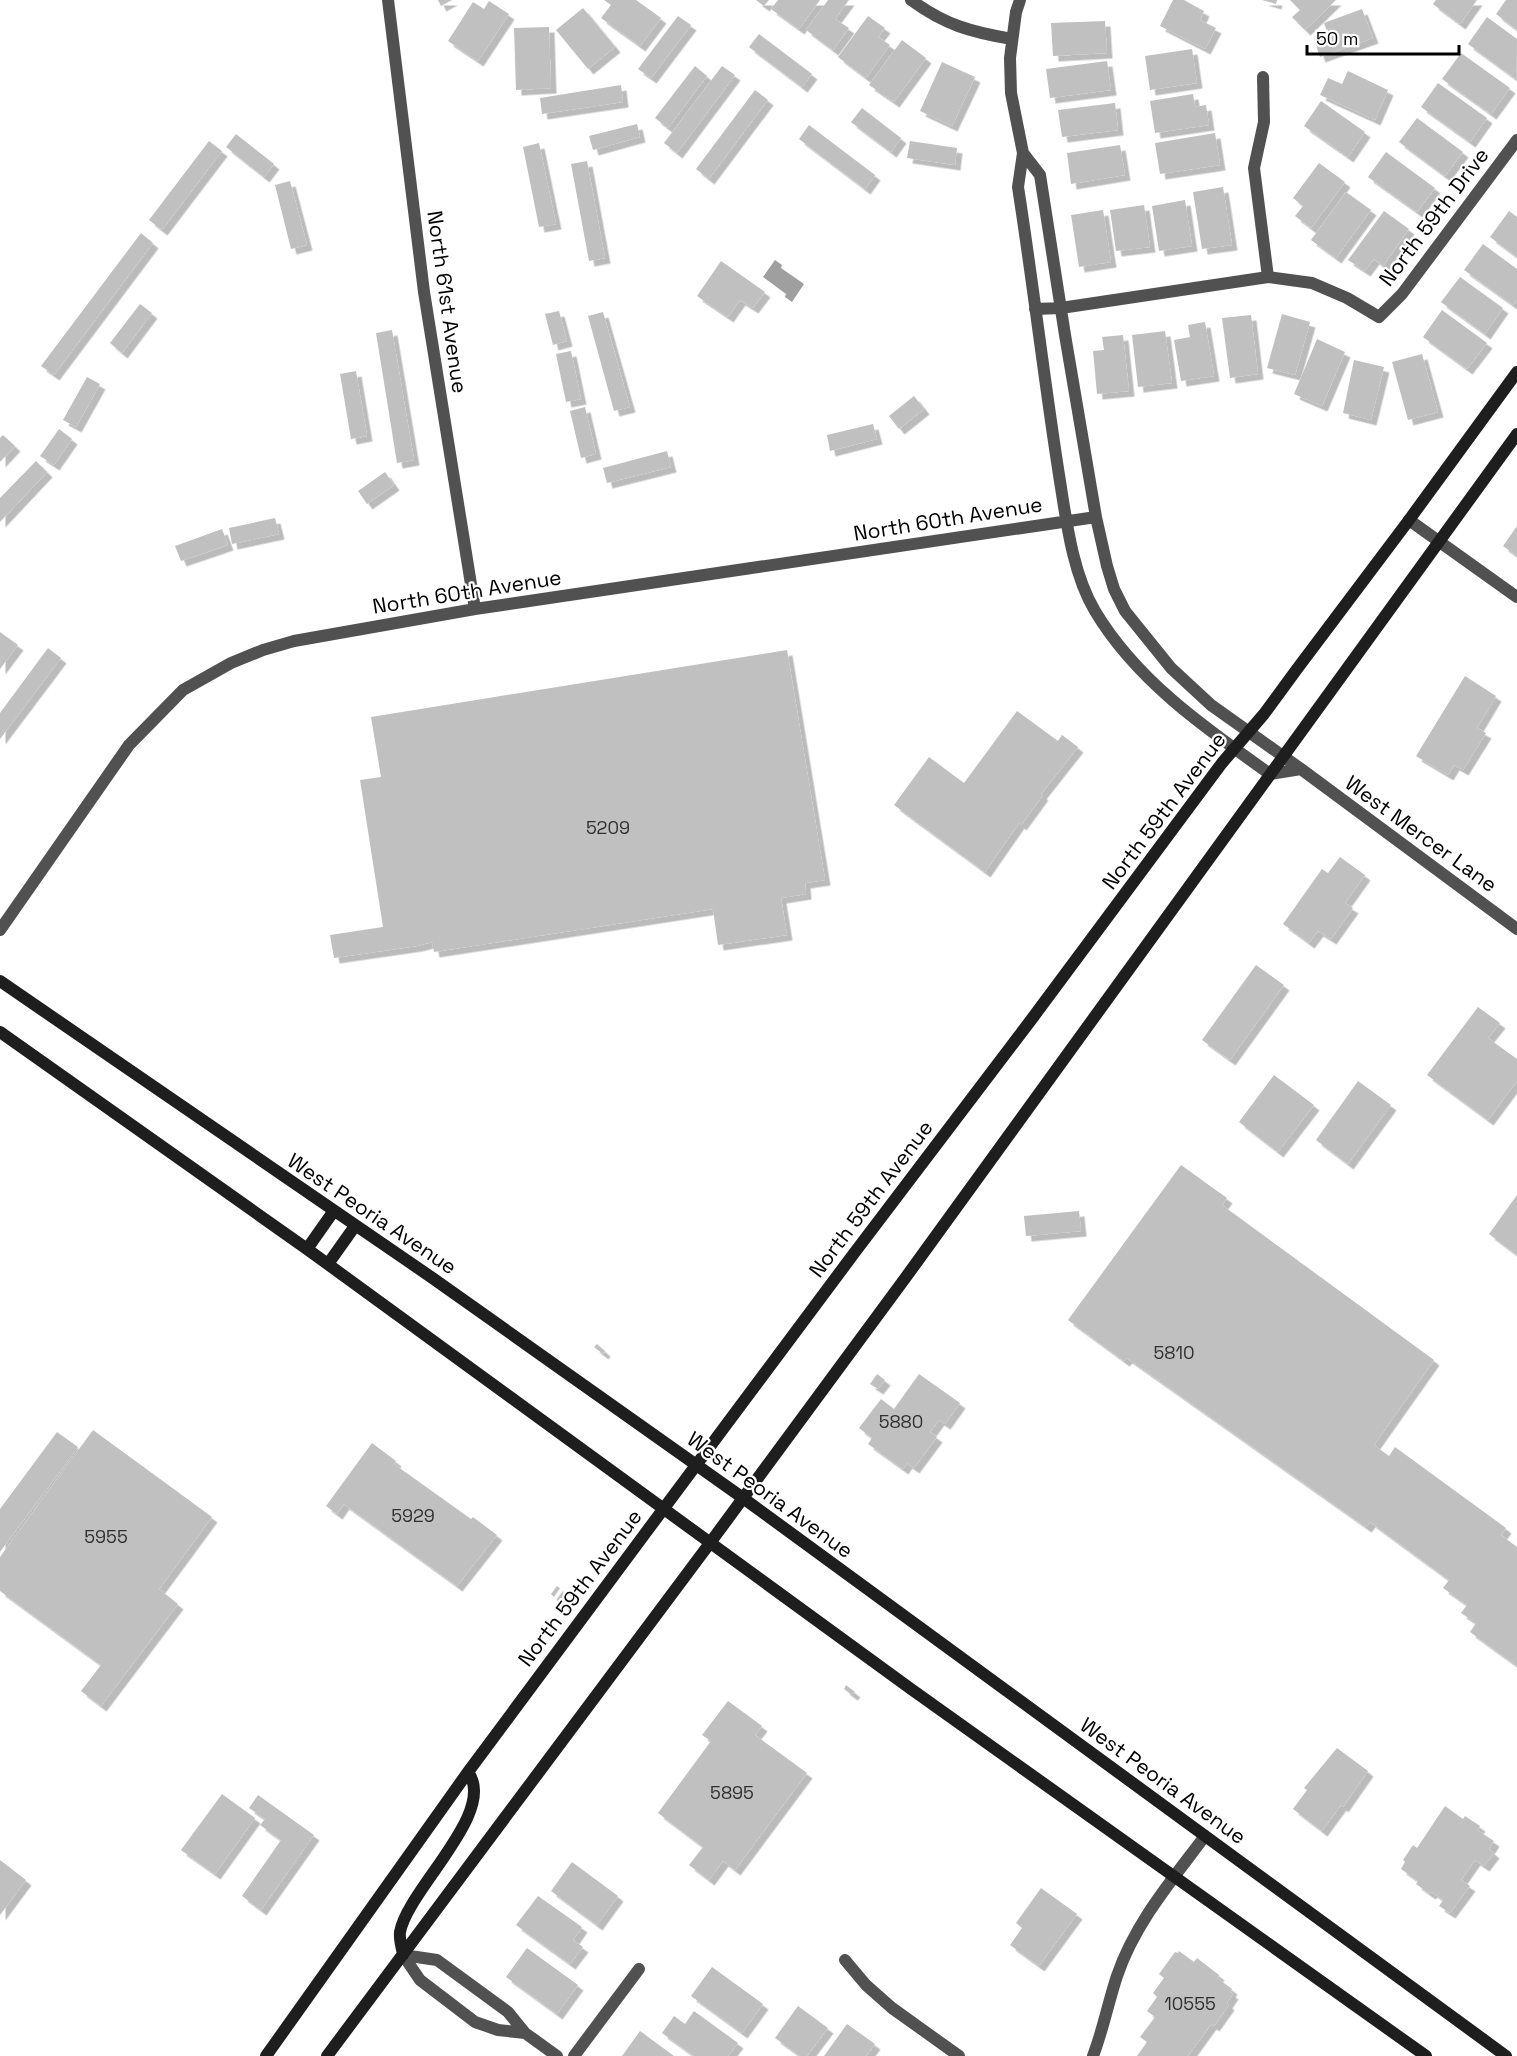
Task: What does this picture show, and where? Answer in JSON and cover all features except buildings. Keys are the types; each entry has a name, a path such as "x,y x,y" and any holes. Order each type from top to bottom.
{"main road":[{"name":"North 59th Avenue","path":"266,2056 468,1772 663,1509 1234,749 1409,520 1517,372"},
{"path":"327,2056 710,1543 1042,1090 1517,434"},
{"name":"West Peoria Avenue","path":"0,981 333,1212 431,1277 743,1498 1506,2056"},
{"path":"0,1032 328,1264 921,1696 1426,2056"},
{"path":"307,1249 333,1212"},
{"path":"328,1264 355,1226"},
{"path":"403,1955 400,1933 409,1912 419,1893 456,1841 470,1811 474,1787 468,1772"}],"street":[{"name":"North 61st Avenue","path":"388,0 424,291 475,609"},
{"path":"911,0 944,22 983,34 1012,39"},
{"name":"North 60th Avenue","path":"1020,0 1016,12 1010,58 1011,93 1023,153 1018,187 1067,521"},
{"path":"1035,309 1061,308 1268,277 1254,168 1264,122 1263,77"},
{"name":"North 59th Drive","path":"1268,277 1312,283 1347,298 1379,317 1402,294 1517,140"},
{"name":"North 60th Avenue","path":"0,930 129,745 183,690 231,663 263,650 294,641 475,609 1096,517 1040,175 1023,153"},
{"name":"West Mercer Lane","path":"1096,517 1114,589 1125,612 1171,668 1211,705 1517,929"},
{"path":"1409,520 1517,597"},
{"path":"1067,521 1084,588 1093,609 1134,665 1234,749 1270,774 1301,770"},
{"path":"1093,2056 1117,1977 1140,1926 1205,1836"},
{"path":"403,1955 420,1980 476,2022 498,2031 525,2033"},
{"path":"403,1955 436,1960 508,2012 525,2033 557,2056"},
{"path":"845,1960 866,1985 892,2008 959,2056"},
{"path":"574,2056 639,1969"}],"shaded area":[{"path":"775,260 782,265 781,268 804,284 792,302 785,297 786,294 763,277"}]}
